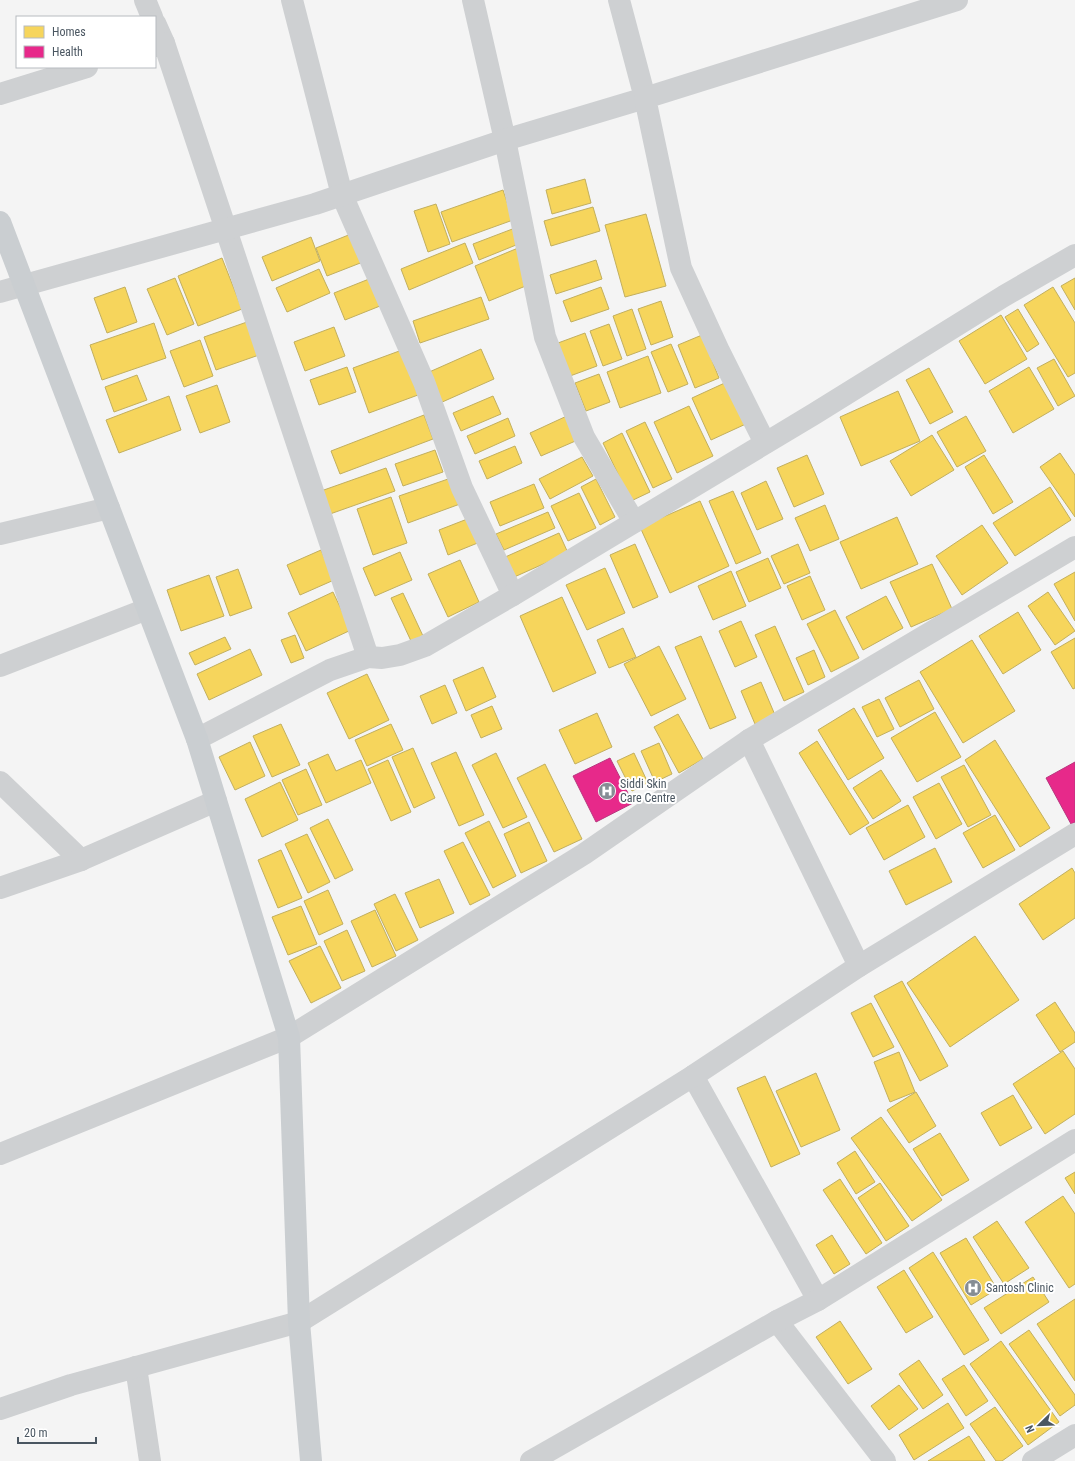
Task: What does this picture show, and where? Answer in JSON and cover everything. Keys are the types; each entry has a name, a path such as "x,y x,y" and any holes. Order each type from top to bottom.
{"main road":[{"path":"0,222 197,739 289,1037 299,1322 311,1461"}],"street":[{"path":"145,0 152,16"},
{"path":"292,0 342,195 424,382 462,488 512,595"},
{"path":"473,0 505,140 545,337 584,437 634,522"},
{"path":"619,0 645,98 682,268 719,351 765,443"},
{"path":"0,292 24,287 225,230 342,195 505,140 645,98 957,0"},
{"path":"156,28 159,45 225,230 368,657"},
{"path":"0,94 84,68"},
{"path":"197,739 330,670 368,657 382,658 412,651 512,595 765,443 1004,296 1075,255"},
{"path":"0,534 109,508"},
{"path":"0,1154 289,1037 584,854 749,740 1075,547"},
{"path":"0,666 147,609"},
{"path":"749,740 859,966"},
{"path":"0,782 82,860"},
{"path":"0,888 82,860 216,801"},
{"path":"0,1409 71,1385 299,1322 692,1076 859,966 1075,834"},
{"path":"692,1076 818,1300"},
{"path":"531,1461 818,1300 1075,1140"},
{"path":"777,1322 885,1461"},
{"path":"136,1367 150,1461"},
{"path":"1032,1461 1075,1435"}],"building: Homes":[{"path":"585,179 591,203 552,214 546,190"},
{"path":"503,190 513,220 452,242 441,212"},
{"path":"436,204 450,244 428,252 414,211"},
{"path":"593,207 600,231 551,246 544,221"},
{"path":"646,214 666,286 625,297 605,225"},
{"path":"515,228 521,243 479,260 473,244"},
{"path":"356,232 368,260 327,276 316,248"},
{"path":"311,237 320,261 272,281 262,257"},
{"path":"465,243 473,263 409,290 401,269"},
{"path":"518,248 533,283 489,301 475,266"},
{"path":"222,258 242,309 198,326 178,276"},
{"path":"596,260 602,279 556,294 550,275"},
{"path":"319,269 330,293 287,312 276,288"},
{"path":"374,277 385,304 345,320 334,293"},
{"path":"175,278 194,324 167,335 147,289"},
{"path":"1075,278 1075,310 1061,286"},
{"path":"125,287 137,322 107,333 94,298"},
{"path":"601,287 609,309 571,322 563,301"},
{"path":"1053,287 1075,323 1075,373 1068,377 1024,305"},
{"path":"481,297 489,319 420,343 413,321"},
{"path":"661,301 673,337 651,345 638,309"},
{"path":"632,309 646,349 627,356 613,316"},
{"path":"1018,309 1039,344 1027,352 1005,317"},
{"path":"1001,315 1027,359 985,384 959,341"},
{"path":"247,322 259,355 216,370 204,337"},
{"path":"154,323 166,358 102,380 90,345"},
{"path":"609,324 622,359 603,366 590,331"},
{"path":"334,327 345,356 305,371 294,342"},
{"path":"585,333 597,366 570,376 558,343"},
{"path":"702,335 719,378 695,388 678,345"},
{"path":"200,340 213,376 184,387 170,351"},
{"path":"671,344 688,384 668,392 651,352"},
{"path":"481,349 494,379 440,403 427,373"},
{"path":"402,350 418,395 369,413 353,368"},
{"path":"648,356 661,393 620,408 607,372"},
{"path":"1054,359 1075,396 1058,406 1037,368"},
{"path":"347,367 356,392 319,405 310,380"},
{"path":"1029,367 1054,409 1013,433 989,391"},
{"path":"929,368 953,412 930,424 906,380"},
{"path":"599,374 610,402 586,411 575,383"},
{"path":"137,375 147,400 114,412 105,387"},
{"path":"729,381 748,423 711,440 692,398"},
{"path":"217,385 230,422 200,433 186,396"},
{"path":"898,391 920,441 861,466 840,417"},
{"path":"169,396 181,430 119,453 106,420"},
{"path":"493,396 501,414 461,431 453,413"},
{"path":"689,406 713,456 677,473 654,422"},
{"path":"424,415 433,439 340,474 331,451"},
{"path":"569,415 580,439 541,456 530,433"},
{"path":"966,416 986,451 957,467 937,432"},
{"path":"508,418 515,436 475,454 467,436"},
{"path":"645,422 672,479 653,488 626,431"},
{"path":"622,433 650,492 631,501 603,443"},
{"path":"932,435 954,470 911,496 890,461"},
{"path":"515,446 522,463 487,479 479,461"},
{"path":"435,450 443,472 403,486 395,464"},
{"path":"1060,453 1075,475 1075,517 1040,467"},
{"path":"807,455 824,494 794,507 777,468"},
{"path":"984,455 1013,502 993,514 965,467"},
{"path":"582,457 593,476 550,499 539,479"},
{"path":"386,468 395,491 330,514 321,491"},
{"path":"451,478 460,504 408,523 399,496"},
{"path":"596,479 615,517 600,525 581,487"},
{"path":"766,481 783,519 757,530 741,493"},
{"path":"534,484 544,508 500,526 490,502"},
{"path":"1050,487 1071,520 1015,556 993,523"},
{"path":"733,491 761,553 736,564 709,501"},
{"path":"579,493 596,528 568,541 551,506"},
{"path":"391,497 407,543 373,555 357,509"},
{"path":"700,501 729,566 670,593 640,527"},
{"path":"825,505 839,539 810,551 795,518"},
{"path":"548,512 555,528 504,550 496,534"},
{"path":"475,516 485,540 448,555 439,530"},
{"path":"897,517 918,564 861,589 840,542"},
{"path":"982,525 1008,563 962,595 936,556"},
{"path":"559,533 568,553 512,578 503,558"},
{"path":"635,544 658,597 633,608 610,555"},
{"path":"798,544 810,573 784,584 771,556"},
{"path":"321,550 334,580 300,595 287,565"},
{"path":"400,552 412,580 375,596 363,568"},
{"path":"768,558 781,588 749,602 736,572"},
{"path":"460,560 479,602 448,617 428,574"},
{"path":"932,564 952,609 911,627 890,582"},
{"path":"605,568 625,613 587,630 566,585"},
{"path":"238,569 252,608 230,616 216,577"},
{"path":"731,571 746,606 713,620 698,586"},
{"path":"1075,572 1075,621 1054,584"},
{"path":"209,575 224,616 181,631 167,590"},
{"path":"810,576 825,610 802,620 787,586"},
{"path":"333,592 351,630 306,651 288,613"},
{"path":"1048,592 1075,631 1055,645 1028,606"},
{"path":"403,593 423,636 411,641 391,598"},
{"path":"886,596 903,628 863,650 846,617"},
{"path":"562,597 596,673 553,692 520,616"},
{"path":"835,610 859,658 831,672 807,624"},
{"path":"1018,612 1041,650 1003,674 979,636"},
{"path":"741,621 757,657 735,667 719,631"},
{"path":"775,626 804,692 784,701 755,635"},
{"path":"623,628 636,657 609,668 597,640"},
{"path":"295,635 304,658 291,663 281,640"},
{"path":"701,636 736,718 710,729 675,647"},
{"path":"225,637 231,649 195,665 189,653"},
{"path":"1075,638 1075,688 1073,689 1051,652"},
{"path":"972,640 1015,711 963,743 920,672"},
{"path":"659,646 686,699 651,716 624,664"},
{"path":"250,649 262,675 209,700 197,674"},
{"path":"814,650 825,677 808,685 796,658"},
{"path":"483,667 496,697 466,711 453,680"},
{"path":"367,674 389,720 349,739 327,693"},
{"path":"919,680 934,709 900,727 885,698"},
{"path":"761,682 775,715 755,724 741,691"},
{"path":"445,685 457,713 432,724 420,696"},
{"path":"879,699 894,729 877,737 862,707"},
{"path":"492,706 502,729 481,738 471,715"},
{"path":"854,708 884,758 848,780 818,730"},
{"path":"935,712 961,757 917,782 891,738"},
{"path":"597,713 612,747 575,764 559,730"},
{"path":"678,714 703,759 679,773 654,727"},
{"path":"281,724 300,765 272,777 253,736"},
{"path":"391,724 403,750 367,766 355,740"},
{"path":"995,740 1050,828 1020,847 965,760"},
{"path":"817,741 869,823 850,835 799,753"},
{"path":"250,742 265,776 235,790 219,757"},
{"path":"659,743 672,774 655,782 641,751"},
{"path":"413,748 435,798 414,808 392,757"},
{"path":"456,752 484,815 459,826 431,763"},
{"path":"496,753 527,817 503,828 472,765"},
{"path":"634,753 648,783 632,791 617,761"},
{"path":"328,754 336,771 361,760 371,783 326,803 308,763"},
{"path":"388,760 411,812 391,821 368,769"},
{"path":"545,764 582,839 554,852 517,778"},
{"path":"964,765 991,815 968,827 941,777"},
{"path":"306,769 322,805 298,815 282,780"},
{"path":"881,770 901,801 873,819 853,788"},
{"path":"280,782 298,820 262,837 245,799"},
{"path":"939,783 962,824 936,839 913,797"},
{"path":"908,805 925,837 884,860 866,828"},
{"path":"995,815 1015,850 983,868 963,833"},
{"path":"328,819 353,870 335,879 310,828"},
{"path":"489,821 516,876 493,888 465,833"},
{"path":"529,822 547,861 521,873 504,834"},
{"path":"307,834 330,882 308,893 285,844"},
{"path":"463,842 490,895 470,905 444,851"},
{"path":"935,848 952,882 906,905 889,871"},
{"path":"281,850 302,898 278,908 258,860"},
{"path":"1072,868 1075,873 1075,918 1043,940 1019,904"},
{"path":"439,879 454,913 420,928 405,893"},
{"path":"328,890 343,924 319,935 304,901"},
{"path":"395,894 418,940 396,951 374,904"},
{"path":"301,906 317,944 288,955 272,917"},
{"path":"375,910 396,956 372,967 351,921"},
{"path":"347,930 365,971 342,981 324,941"},
{"path":"975,936 1019,1000 950,1047 907,983"},
{"path":"320,946 341,988 311,1003 289,961"},
{"path":"902,981 948,1066 920,1081 874,996"},
{"path":"1055,1002 1075,1033 1075,1042 1060,1052 1036,1015"},
{"path":"871,1003 894,1047 873,1057 851,1013"},
{"path":"1063,1051 1075,1069 1075,1114 1045,1134 1013,1084"},
{"path":"899,1052 915,1092 890,1102 874,1062"},
{"path":"816,1073 840,1130 801,1147 776,1091"},
{"path":"765,1076 800,1154 771,1167 737,1088"},
{"path":"916,1092 936,1126 909,1143 887,1110"},
{"path":"1013,1095 1032,1128 1000,1146 981,1113"},
{"path":"881,1117 942,1200 912,1221 851,1138"},
{"path":"940,1133 969,1180 942,1196 913,1149"},
{"path":"855,1151 875,1182 856,1194 837,1163"},
{"path":"1075,1172 1075,1194 1065,1178"},
{"path":"840,1179 882,1243 866,1254 823,1190"},
{"path":"880,1183 909,1226 886,1241 858,1198"},
{"path":"1063,1196 1075,1214 1075,1284 1069,1288 1025,1222"},
{"path":"997,1221 1029,1268 1004,1284 973,1237"},
{"path":"832,1235 850,1264 834,1274 816,1245"},
{"path":"966,1238 997,1289 971,1305 940,1253"},
{"path":"933,1252 989,1340 964,1355 909,1268"},
{"path":"904,1270 933,1317 906,1333 877,1287"},
{"path":"1033,1277 1049,1302 1001,1334 984,1308"},
{"path":"1075,1299 1075,1381 1037,1324"},
{"path":"840,1321 872,1369 848,1384 816,1337"},
{"path":"1029,1330 1075,1395 1075,1405 1060,1416 1009,1344"},
{"path":"1001,1341 1059,1422 1028,1445 970,1364"},
{"path":"919,1360 943,1395 923,1409 899,1374"},
{"path":"964,1365 988,1401 966,1416 942,1379"},
{"path":"899,1385 918,1409 889,1430 871,1406"},
{"path":"948,1403 964,1428 914,1460 899,1435"},
{"path":"995,1407 1023,1446 1002,1461 996,1461 970,1424"},
{"path":"969,1436 985,1461 928,1461"}],"building: Health":[{"path":"610,758 633,803 596,822 573,776"},
{"path":"1075,762 1075,822 1071,824 1046,778"}],"place":[{"name":"Siddi Skin Care Centre","path":"607,791"},
{"name":"Santosh Clinic","path":"973,1288"}]}
